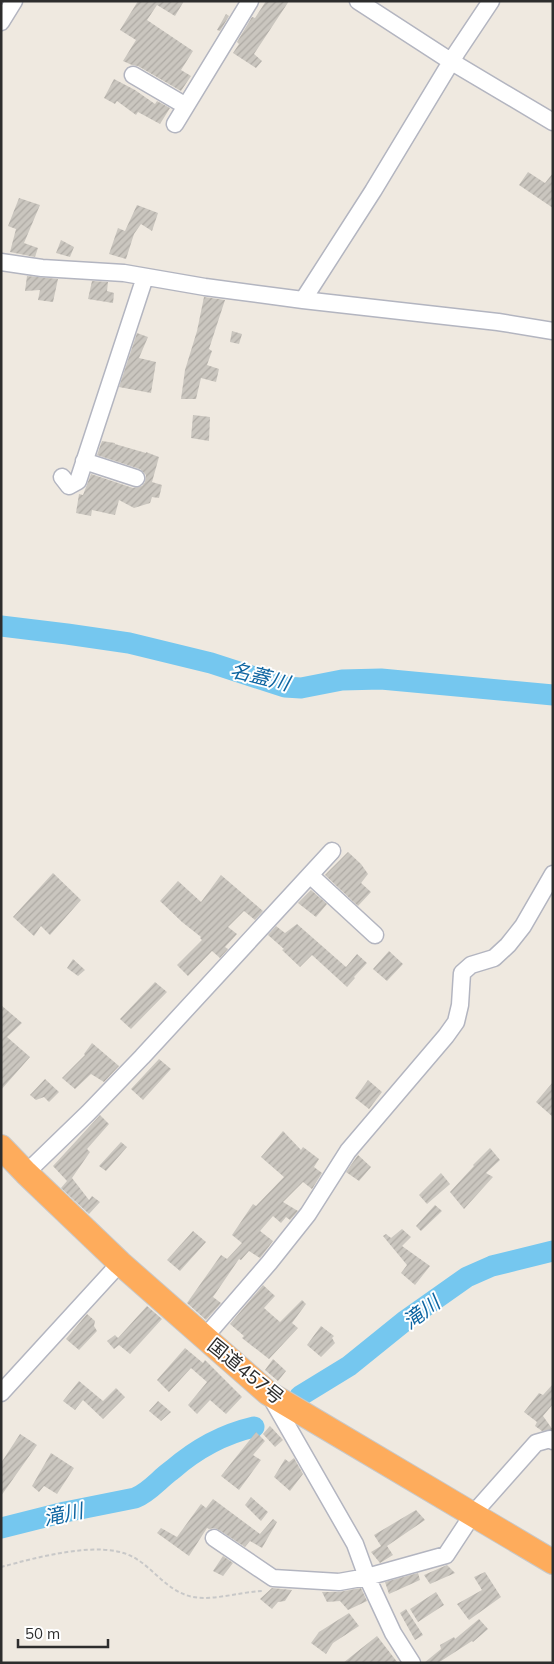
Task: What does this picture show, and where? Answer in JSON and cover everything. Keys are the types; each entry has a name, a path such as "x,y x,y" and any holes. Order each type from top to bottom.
{"highway":[{"name":"国道457号","path":"1,1147 120,1263 268,1393 553,1562"}],"street":[{"path":"1,22 14,1"},
{"path":"175,124 250,1"},
{"path":"358,1 452,62 553,122"},
{"path":"304,300 491,1"},
{"path":"133,75 186,106"},
{"path":"1,262 42,268 124,273 304,300 498,322 553,331"},
{"path":"62,477 69,486 78,481 145,277"},
{"path":"84,461 136,478"},
{"path":"26,1173 142,1058 332,852"},
{"path":"204,1338 269,1263 308,1214 354,1143 456,1022 460,1005 462,973 471,965 494,958 508,945 523,926 553,874"},
{"path":"311,876 375,935"},
{"path":"1,1393 120,1263"},
{"path":"268,1393 355,1544 367,1577 393,1633 412,1663"},
{"path":"214,1538 273,1578 339,1582 367,1577 446,1555 473,1514 536,1443 552,1438"}],"path":[{"path":"1,1567 78,1550 103,1549 131,1556 144,1563 168,1585 186,1595 202,1599 262,1591"}],"building":[{"path":"138,1 184,1 175,16 157,5 147,20 193,51 181,70 191,76 181,91 138,66 123,61 136,40 120,30"},
{"path":"266,1 289,1 254,54 262,61 256,68 233,53 239,44 237,42 252,17 255,18"},
{"path":"226,14 229,16 220,31 217,30"},
{"path":"114,79 135,90 155,104 157,101 170,108 160,124 138,112 136,115 117,101 115,104 104,98"},
{"path":"528,172 545,183 553,173 553,208 519,185"},
{"path":"19,198 40,205 24,243 38,248 35,257 10,252 16,229 8,226"},
{"path":"137,205 158,213 152,231 141,224 134,234 126,259 109,254 118,228 125,231"},
{"path":"61,240 74,247 70,257 56,253"},
{"path":"27,276 58,279 53,302 38,300 40,290 25,291"},
{"path":"92,281 108,282 107,291 114,293 113,303 88,299"},
{"path":"204,297 225,300 209,349 212,351 207,365 219,369 216,382 201,378 196,399 181,399 185,370 197,331"},
{"path":"232,331 242,334 239,344 230,342"},
{"path":"137,333 148,337 139,358 156,362 151,393 119,387"},
{"path":"193,415 210,417 209,441 191,438"},
{"path":"102,441 115,443 159,457 152,482 162,485 159,498 152,497 150,503 134,508 119,500 115,515 92,510 91,516 76,513 79,494 83,495 91,474 133,488 142,486 145,482 146,475 140,469 97,455"},
{"path":"348,852 361,864 368,874 361,883 371,892 358,906 325,875"},
{"path":"53,873 81,900 50,935 41,926 34,936 13,917"},
{"path":"221,875 263,911 255,920 244,911 228,927 237,934 225,947 228,949 220,958 212,951 188,976 177,965 202,940 201,937 160,901 178,881 201,902"},
{"path":"311,890 327,904 316,917 298,903"},
{"path":"297,924 346,967 357,954 367,963 347,987 312,955 300,967 268,935 276,926 285,933"},
{"path":"389,951 403,964 387,981 373,969"},
{"path":"73,959 85,970 78,976 67,968"},
{"path":"155,982 167,992 131,1029 120,1019"},
{"path":"1,1005 22,1023 7,1037 30,1057 1,1090"},
{"path":"92,1043 119,1066 104,1082 91,1074 75,1089 62,1078 85,1055"},
{"path":"159,1059 171,1069 143,1100 131,1089"},
{"path":"45,1079 59,1092 49,1102 44,1097 36,1100 30,1095"},
{"path":"368,1080 382,1092 369,1109 355,1098"},
{"path":"553,1082 553,1117 536,1102"},
{"path":"100,1115 109,1124 87,1149 90,1152 72,1178 89,1200 92,1196 100,1202 89,1214 61,1188 67,1181 53,1166"},
{"path":"283,1131 301,1150 303,1147 319,1159 314,1167 322,1173 312,1189 303,1182 283,1202 298,1211 290,1220 286,1217 281,1223 273,1216 260,1231 273,1241 260,1258 249,1251 241,1260 239,1259 213,1297 221,1303 206,1320 187,1303 221,1255 227,1259 242,1243 232,1235 253,1204 256,1206 284,1177 261,1157"},
{"path":"121,1142 127,1147 106,1171 99,1166"},
{"path":"490,1148 500,1160 486,1173 493,1177 464,1209 450,1192"},
{"path":"358,1155 371,1167 359,1181 346,1172"},
{"path":"441,1173 450,1184 427,1204 419,1195"},
{"path":"435,1205 442,1211 421,1231 416,1226"},
{"path":"402,1229 411,1237 402,1246 430,1266 415,1285 401,1273 407,1265 383,1236 386,1234 391,1238"},
{"path":"193,1231 206,1242 180,1271 167,1260"},
{"path":"263,1285 275,1296 264,1308 280,1322 302,1300 306,1304 292,1323 298,1328 269,1359 242,1338 244,1336 230,1324"},
{"path":"147,1306 162,1319 130,1354 119,1345 114,1349 107,1341 115,1335 118,1338"},
{"path":"87,1314 95,1321 94,1326 97,1331 79,1350 66,1339"},
{"path":"321,1326 334,1336 332,1338 335,1343 321,1357 307,1345"},
{"path":"185,1348 203,1363 205,1360 242,1397 226,1414 210,1400 197,1414 188,1405 207,1382 191,1368 169,1392 157,1380"},
{"path":"273,1359 286,1371 278,1381 265,1370"},
{"path":"79,1381 103,1401 116,1388 125,1397 103,1419 83,1400 75,1410 63,1401"},
{"path":"553,1384 553,1404 543,1416 553,1430 542,1431 535,1426 537,1422 524,1412 539,1393 543,1395"},
{"path":"158,1401 171,1412 161,1421 149,1411"},
{"path":"270,1426 283,1440 275,1447 263,1434"},
{"path":"256,1432 265,1441 253,1455 261,1460 239,1490 221,1476"},
{"path":"20,1434 37,1445 1,1496 1,1463"},
{"path":"51,1453 74,1468 57,1494 44,1486 39,1492 32,1486"},
{"path":"294,1458 303,1474 290,1491 274,1477 285,1459 289,1462"},
{"path":"251,1497 268,1512 261,1521 245,1505"},
{"path":"213,1499 260,1534 273,1519 277,1522 262,1548 250,1541 245,1547 219,1530 207,1528 189,1556 157,1533 161,1528 177,1537 201,1504 206,1508"},
{"path":"416,1510 425,1520 387,1546 393,1555 380,1563 371,1552 381,1546 374,1535"},
{"path":"223,1556 233,1563 223,1576 213,1571"},
{"path":"447,1565 455,1573 430,1584 424,1575"},
{"path":"485,1572 501,1597 469,1620 457,1604 482,1590 474,1577"},
{"path":"418,1573 420,1580 389,1594 385,1582"},
{"path":"272,1588 292,1590 285,1601 278,1602 272,1609 260,1599"},
{"path":"361,1588 367,1601 348,1610 340,1601 327,1602 322,1592 339,1592"},
{"path":"436,1592 444,1605 418,1622 410,1609"},
{"path":"406,1609 423,1635 415,1640 400,1613"},
{"path":"349,1613 359,1626 333,1643 326,1654 311,1643 319,1632"},
{"path":"479,1619 488,1629 473,1642 438,1663 424,1663 441,1649 440,1645 454,1637 455,1639"},
{"path":"377,1636 398,1663 343,1663"}],"waterway":[{"name":"名蓋川","path":"1,626 129,643 211,663 285,687 301,688 342,680 381,679 553,695"},
{"name":"滝川","path":"300,1396 349,1366 406,1320 467,1277 492,1266 553,1251"},
{"name":"滝川","path":"1,1528 65,1512 135,1498 200,1449 221,1438 254,1427"}]}
